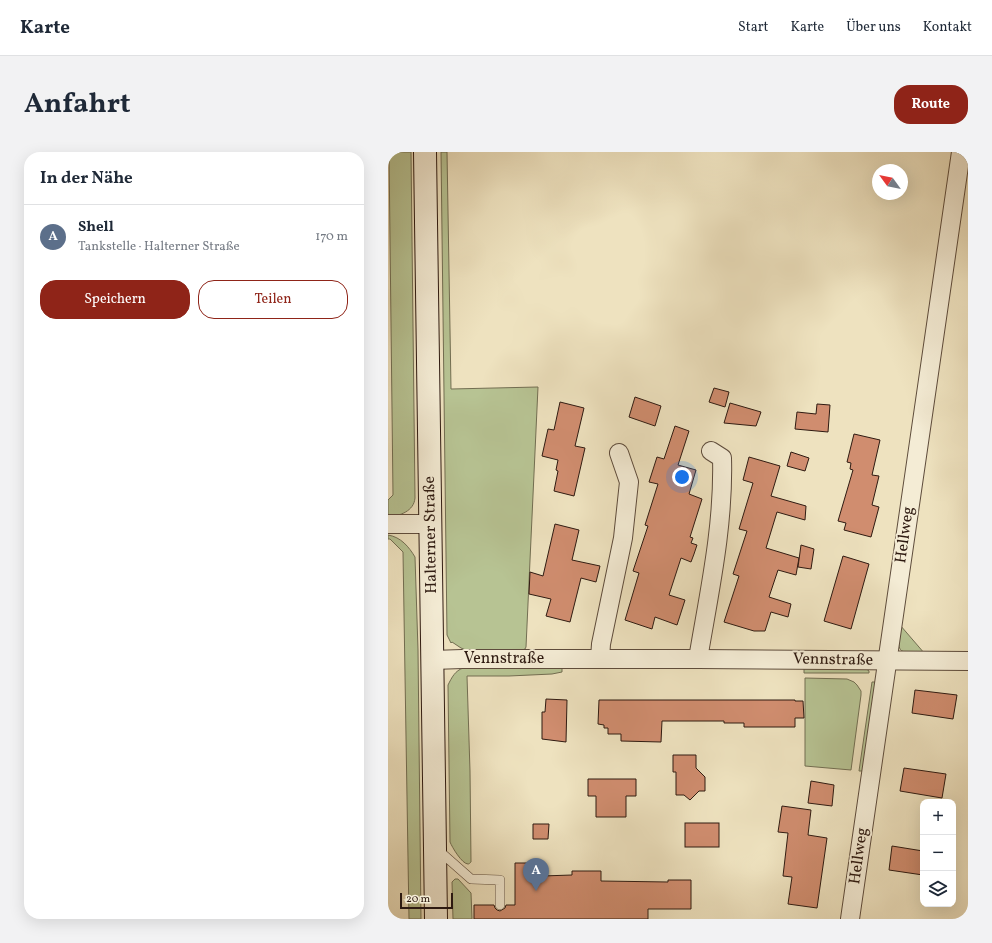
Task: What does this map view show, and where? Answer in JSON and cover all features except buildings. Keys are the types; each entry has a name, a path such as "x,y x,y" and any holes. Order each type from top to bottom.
{"main road":[{"name":"Halterner Straße","path":"425,152 436,919"}],"street":[{"name":"Hellweg","path":"850,919 961,152"},
{"path":"698,659 718,533 722,479 722,458 711,451"},
{"path":"600,659 601,644 624,538 629,482 619,453"},
{"path":"388,524 431,524"},
{"name":"Vennstraße","path":"432,660 698,659 968,661"}],"lane":[{"path":"435,847 471,879 500,880 500,905"}],"green space":[{"path":"389,152 411,152 415,498 414,503 406,512 388,517 388,500 393,495"},
{"path":"441,152 447,152 451,389 538,387 526,647 523,650 466,650 452,642 451,643 447,635"},
{"path":"388,535 397,538 404,543 415,557 418,650 421,919 409,919 403,552 390,539 388,539"},
{"path":"900,625 925,654 908,653 900,650"},
{"path":"562,667 562,672 552,674 467,676 471,862 468,864 458,855 450,842 448,685 452,677 463,668"},
{"path":"804,668 865,668 869,671 869,673 804,673"},
{"path":"805,678 847,679 854,682 861,691 851,770 805,766"},
{"path":"872,682 877,682 864,771 859,771"},
{"path":"455,879 458,879 471,893 472,919 453,919 452,882"}],"place":[{"name":"Shell","path":"536,891"}]}
